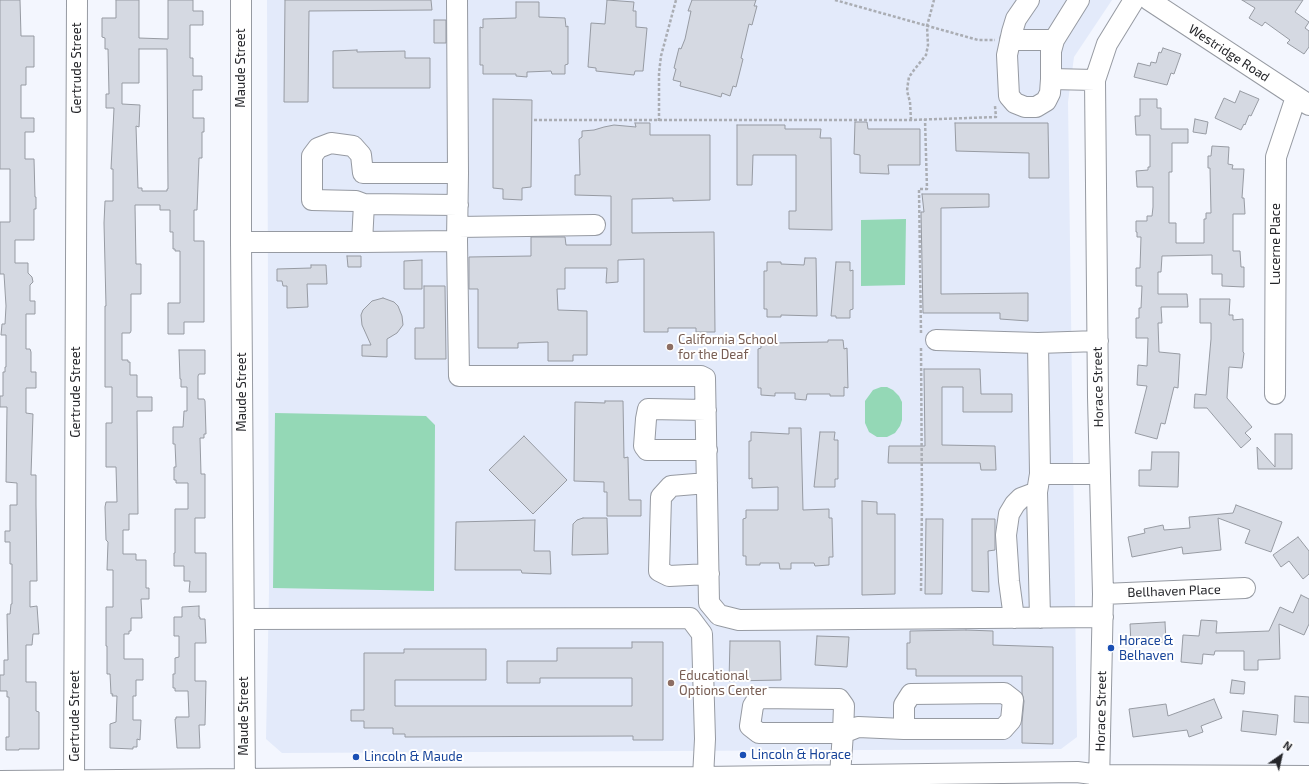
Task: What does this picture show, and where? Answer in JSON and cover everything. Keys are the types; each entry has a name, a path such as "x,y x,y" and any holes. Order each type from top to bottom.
{"street":[{"name":"Gertrude Street","path":"74,782 77,0"},
{"name":"Maude Street","path":"241,0 241,242 245,782"},
{"path":"457,0 459,376 701,376 705,378 709,603 719,615 739,620 1103,617"},
{"path":"1029,0 1016,19 1007,55 1010,96 1015,102 1025,107 1036,107 1046,101 1050,93 1051,51 1054,40 1079,0"},
{"name":"Horace Street","path":"1099,780 1103,594 1095,80 1107,44 1134,0"},
{"name":"Westridge Road","path":"1149,0 1303,101"},
{"path":"1010,40 1054,40"},
{"path":"1051,79 1095,80"},
{"name":"Lucerne Place","path":"1275,394 1276,157 1303,101"},
{"path":"458,173 363,173 361,155 353,146 331,143 318,148 312,156 312,200 356,201 364,204 458,205"},
{"path":"362,242 364,204"},
{"path":"241,242 362,242 595,225"},
{"path":"926,342 1038,343 1098,341"},
{"path":"1038,343 1040,618"},
{"path":"706,410 648,409 644,446 647,450 707,450"},
{"path":"1014,618 1006,535 1009,514 1015,504 1039,483 1100,474"},
{"path":"707,483 671,486 661,497 659,571 669,576 709,574"},
{"name":"Bellhaven Place","path":"1103,594 1245,588"},
{"path":"244,619 690,618 702,634 705,739 701,780"},
{"path":"840,775 843,733 858,727 904,729 1002,729 1011,720 1013,700 1004,693 911,694 904,705 904,729"},
{"path":"0,781 245,782 701,780 840,775 1077,772 1099,780 1309,776"}],"path":[{"path":"659,121 659,73 661,56 676,0"},
{"path":"835,0 978,40 1010,40"},
{"path":"911,120 910,102 907,91 909,77 926,55 928,45 927,26 934,0"},
{"path":"534,120 925,120 996,117 995,102"},
{"path":"921,592 926,342 919,189 927,189 925,120"}],"shaded area":[{"name":"California School for the Deaf","path":"267,0 1112,0 1074,57 1068,102 1077,737 1061,749 282,753 266,739 269,592"}],"green space":[{"path":"906,219 905,285 861,286 861,220"},
{"path":"881,387 887,387 893,390 902,402 902,420 900,426 895,433 887,437 877,437 869,432 865,423 865,401 873,390"},
{"path":"275,413 426,416 435,425 434,591 273,588"}],"building":[{"path":"0,0 20,0 21,36 34,36 34,67 26,67 26,85 21,85 21,118 34,118 34,132 25,132 25,159 34,159 36,209 34,209 34,240 15,240 15,263 28,263 28,273 32,277 33,282 30,285 30,301 35,301 35,314 26,314 26,349 30,349 31,352 31,372 36,372 36,388 26,388 26,413 33,414 31,475 36,475 37,581 30,581 30,607 37,606 39,634 33,634 32,645 26,645 26,682 36,682 36,711 39,712 39,749 19,750 6,750 6,737 9,737 9,697 7,697 7,691 0,691 0,675 4,675 4,660 8,660 7,614 10,614 12,604 12,564 10,564 10,542 5,542 5,531 10,531 10,505 17,505 17,483 6,482 7,407 0,407 0,396 3,396 3,372 5,372 6,367 6,335 1,335 2,324 5,324 6,306 4,274 0,274 0,222 10,222 10,169 0,169"},
{"path":"116,0 139,0 139,38 168,39 168,0 193,0 193,11 203,11 203,25 190,25 190,58 193,58 193,76 202,76 202,90 193,90 193,118 204,118 204,132 202,132 202,158 199,158 197,210 194,210 194,241 204,241 204,322 184,322 184,334 168,334 168,303 180,303 180,251 175,251 175,249 173,249 173,232 170,232 170,210 160,210 160,205 135,205 136,264 141,264 141,294 131,294 131,331 130,333 122,333 122,360 128,360 128,362 130,362 130,375 137,375 137,397 152,397 152,411 137,411 138,514 129,514 129,530 123,530 123,554 136,554 136,560 146,560 146,588 149,588 149,599 141,599 142,618 131,618 131,631 129,631 129,634 124,634 124,659 143,659 143,680 136,680 136,696 133,696 133,720 141,720 140,740 137,739 137,747 133,747 133,749 110,748 110,724 116,722 117,696 112,696 113,694 111,694 110,674 107,674 106,646 106,607 113,607 113,570 107,570 108,542 106,540 105,507 106,502 117,502 116,467 106,467 106,423 112,423 112,387 105,387 106,306 104,223 105,201 113,201 113,169 111,169 114,108 106,108 106,94 109,94 108,49 105,49 105,38 102,37 102,18 116,18","holes":["139,49 167,49 168,189 167,191 142,191 142,188 138,188 136,126 139,127 140,105 122,104 122,83 139,83"]},
{"path":"285,0 431,0 432,10 309,11 308,102 284,102"},
{"path":"607,0 634,2 633,11 636,11 636,27 647,28 643,71 635,71 634,75 596,71 596,68 588,67 591,23 605,24"},
{"path":"692,0 756,0 754,6 757,6 752,25 749,24 736,87 733,86 730,96 722,93 721,97 680,86 681,82 673,80 676,69 674,68 679,48 681,49 685,39 691,11 688,11"},
{"path":"1242,0 1303,0 1295,12 1309,22 1305,28 1309,31 1309,47 1304,54 1287,43 1290,40 1265,22 1262,26 1249,18 1255,8"},
{"path":"516,2 539,2 539,17 565,18 566,27 568,26 568,64 565,65 565,74 552,74 551,71 527,72 527,77 516,76 516,74 483,74 483,65 480,65 480,27 483,28 483,19 516,18"},
{"path":"434,20 446,20 446,43 434,43"},
{"path":"1163,48 1181,54 1174,74 1171,73 1167,85 1134,77 1138,63 1150,66 1151,62 1156,63 1159,52 1161,53"},
{"path":"357,50 357,52 405,51 405,58 430,58 430,88 333,88 333,51"},
{"path":"1240,91 1259,99 1251,116 1249,115 1241,130 1215,118 1224,98 1235,103"},
{"path":"493,99 532,100 531,187 522,188 522,200 503,199 503,189 493,188"},
{"path":"1140,99 1157,99 1157,108 1161,108 1161,129 1188,129 1188,143 1172,143 1172,172 1169,172 1169,223 1176,223 1176,243 1204,243 1204,219 1206,219 1206,213 1211,213 1210,168 1208,168 1208,156 1211,156 1212,146 1229,147 1228,164 1233,165 1232,169 1244,169 1242,198 1244,198 1245,214 1233,214 1233,251 1240,251 1241,267 1244,267 1244,287 1222,286 1222,274 1212,274 1212,255 1162,256 1161,272 1158,272 1158,294 1187,294 1188,307 1161,307 1162,323 1158,323 1159,352 1180,354 1178,388 1174,387 1165,424 1161,423 1157,439 1135,433 1147,386 1137,385 1138,365 1147,366 1148,338 1136,338 1136,318 1139,318 1139,308 1141,308 1142,286 1136,286 1136,268 1140,268 1141,237 1137,237 1136,221 1147,221 1147,216 1152,216 1153,207 1153,187 1137,187 1136,171 1148,170 1148,167 1150,167 1150,135 1136,135 1135,116 1140,116"},
{"path":"1195,119 1208,122 1206,134 1193,132"},
{"path":"855,122 867,122 868,129 920,129 920,165 888,165 889,174 860,173 860,155 854,154"},
{"path":"635,123 650,123 650,135 710,135 710,200 673,201 673,198 632,199 632,233 714,232 715,332 696,332 696,328 668,328 668,332 644,332 644,259 618,260 618,282 606,283 607,268 565,268 565,289 557,289 558,310 587,311 587,355 573,355 573,361 548,361 548,342 518,343 518,348 478,348 478,289 469,289 469,257 531,256 531,237 565,237 566,245 611,245 611,196 575,195 575,175 580,175 579,139 582,137 582,131 594,130 614,125 636,127"},
{"path":"955,123 1048,123 1049,178 1029,178 1029,153 956,151"},
{"path":"737,125 785,125 785,129 821,129 820,138 831,138 832,230 789,229 789,211 796,211 796,155 753,155 752,185 737,185"},
{"path":"922,194 989,194 989,207 941,208 941,294 1028,293 1028,321 1000,319 1000,313 923,313 921,212 924,212"},
{"path":"347,256 361,256 361,267 348,267"},
{"path":"805,258 816,258 817,316 781,315 781,317 767,317 767,309 764,309 764,271 767,271 767,262 804,265"},
{"path":"422,260 422,289 404,289 404,261"},
{"path":"836,262 850,262 850,271 853,270 853,309 850,310 850,318 836,318 836,316 831,316"},
{"path":"311,265 326,265 327,284 307,284 308,307 287,308 287,286 283,286 282,281 277,281 277,269 311,268"},
{"path":"424,286 445,286 446,359 415,359 415,328 424,328"},
{"path":"383,298 394,302 398,306 402,316 403,325 397,333 387,339 387,357 362,356 362,345 371,345 362,325 361,315 363,310 372,301"},
{"path":"1200,299 1230,299 1229,315 1233,315 1233,320 1243,319 1244,353 1242,368 1229,367 1227,398 1252,427 1245,433 1251,439 1241,448 1207,408 1194,408 1195,394 1206,395 1211,339 1211,323 1200,323"},
{"path":"761,340 775,340 775,343 828,342 828,340 843,340 844,349 847,348 848,388 844,387 844,396 830,396 830,394 807,394 806,400 795,399 795,393 775,393 775,396 761,395 761,388 758,388 758,349 761,348"},
{"path":"179,350 205,350 205,374 199,374 198,376 198,399 204,399 205,401 206,434 204,434 204,438 200,438 201,474 205,474 205,518 195,518 195,553 206,553 206,592 189,592 190,581 184,581 184,566 174,566 175,509 188,509 188,483 176,483 176,480 174,480 174,467 176,467 175,444 173,444 173,427 183,427 184,411 187,411 187,387 181,387"},
{"path":"924,369 980,369 981,394 1012,394 1012,412 963,412 963,387 942,387 942,445 995,446 996,470 981,470 980,463 888,463 889,446 925,446"},
{"path":"605,401 623,401 624,458 628,457 629,500 641,500 641,516 607,516 607,492 604,492 604,482 574,481 575,402 605,403"},
{"path":"789,428 801,428 803,510 829,509 829,518 832,518 833,557 829,557 829,565 815,566 814,563 791,563 791,569 780,569 779,563 746,565 746,556 743,556 743,519 746,518 746,510 778,510 778,487 752,488 752,478 749,479 749,441 751,441 751,432 789,434"},
{"path":"820,432 835,432 834,440 838,440 838,479 835,479 835,487 814,487"},
{"path":"1275,434 1292,434 1292,469 1258,469 1257,447 1275,467"},
{"path":"524,436 567,480 533,514 489,470"},
{"path":"1152,452 1179,452 1178,487 1139,486 1139,470 1151,470"},
{"path":"862,501 877,502 877,514 895,514 895,594 862,595"},
{"path":"1236,505 1282,522 1271,552 1245,543 1250,530 1218,518 1221,550 1183,554 1182,547 1132,557 1128,537 1145,533 1144,529 1163,525 1164,530 1190,528 1189,517 1233,513"},
{"path":"583,518 607,518 608,554 572,555 573,524 577,520"},
{"path":"926,519 943,519 942,594 925,594"},
{"path":"972,519 995,519 995,550 988,551 989,592 972,591"},
{"path":"535,520 534,551 550,551 551,574 522,573 521,570 455,570 456,522"},
{"path":"1298,537 1309,551 1309,574 1303,579 1289,561 1281,567 1273,555"},
{"path":"1301,595 1309,599 1309,624 1304,635 1279,624 1280,659 1258,660 1258,670 1244,670 1244,651 1215,651 1214,655 1203,654 1202,664 1181,662 1183,635 1199,636 1201,620 1217,621 1216,633 1269,631 1280,607 1293,613"},
{"path":"199,606 199,617 200,619 205,619 206,643 195,643 195,681 206,681 205,725 199,725 200,748 177,748 175,719 176,717 189,717 188,691 175,691 175,688 173,688 175,658 179,657 179,636 174,636 174,617 182,617 182,607"},
{"path":"1165,622 1166,642 1131,644 1130,624"},
{"path":"910,631 993,631 993,645 1053,647 1053,744 1022,743 1024,701 1022,693 1022,676 916,676 916,669 907,669 907,643 910,643"},
{"path":"817,636 849,637 847,667 815,665"},
{"path":"730,641 780,641 781,680 729,681"},
{"path":"632,642 663,642 663,740 633,740 633,736 405,737 405,734 393,734 393,728 364,728 364,721 351,721 351,710 364,710 364,653 404,653 404,649 486,649 486,680 395,680 395,706 632,706 632,678 540,678 540,683 507,683 507,661 557,661 557,648 632,648"},
{"path":"1232,680 1245,682 1244,694 1230,693"},
{"path":"1295,696 1309,697 1309,723 1294,722"},
{"path":"1214,699 1222,718 1201,726 1203,732 1189,737 1187,730 1133,737 1129,709 1166,704 1168,716"},
{"path":"1243,711 1278,715 1276,735 1241,731"}],"place":[{"name":"California School for the Deaf","path":"670,347"},
{"name":"Horace & Belhaven","path":"1111,648"},
{"name":"Educational Options Center","path":"671,683"},
{"name":"Lincoln & Horace","path":"743,755"},
{"name":"Lincoln & Maude","path":"356,757"}]}
